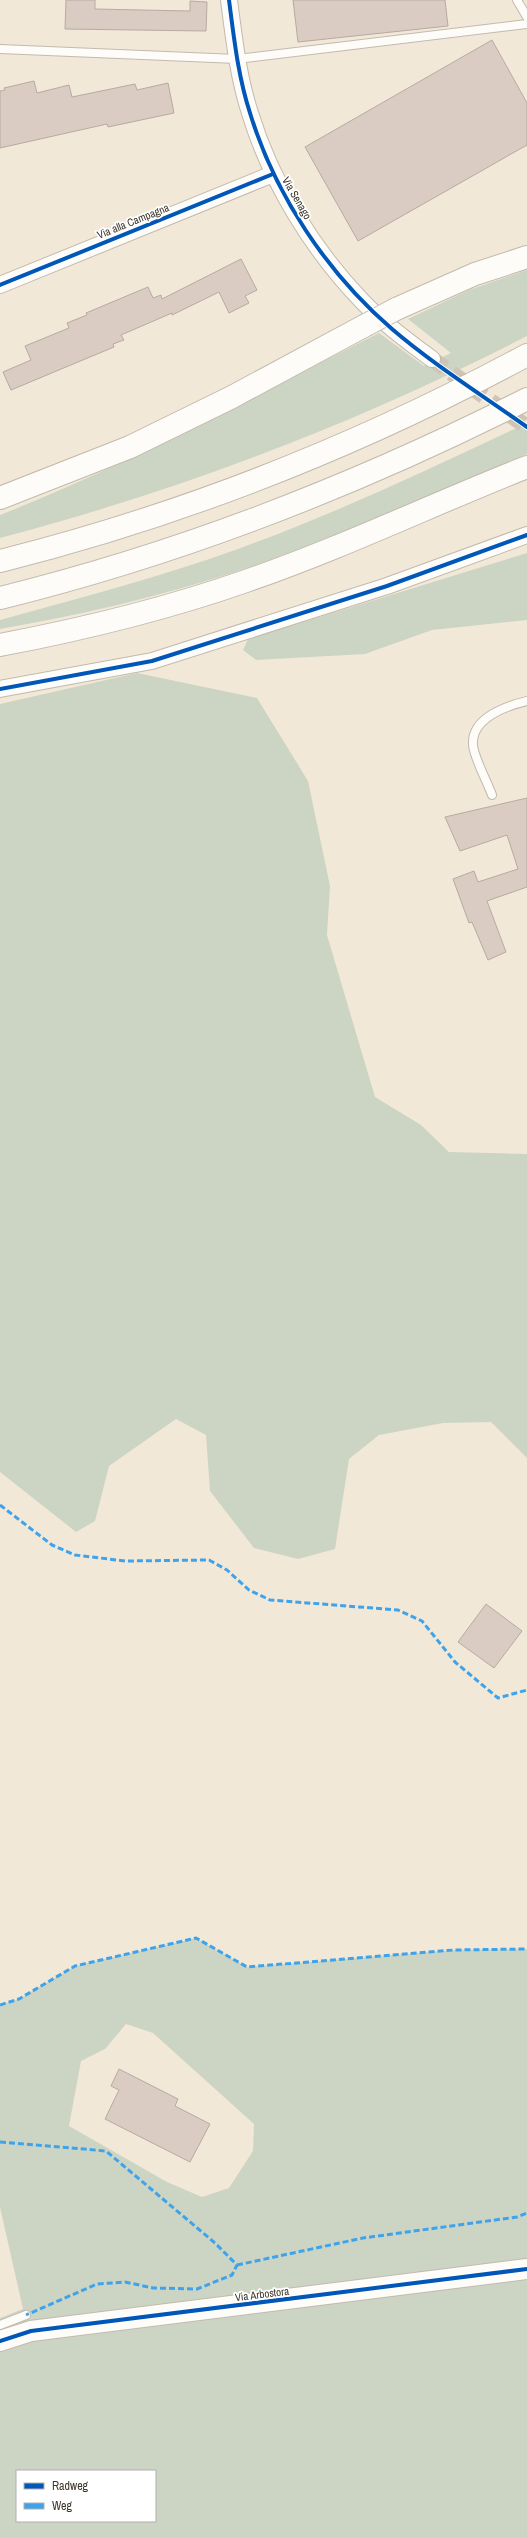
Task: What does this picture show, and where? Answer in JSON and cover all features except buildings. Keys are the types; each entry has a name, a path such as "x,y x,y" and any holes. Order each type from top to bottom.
{"highway":[{"path":"0,498 130,447 232,397 396,309 475,274 527,257"},
{"path":"0,561 119,528 273,474 372,432 527,355"},
{"path":"0,598 133,561 283,509 435,444 527,399"},
{"path":"0,645 135,615 246,581 348,542 527,467"}],"street":[{"name":"Via Senago","path":"228,0 237,59 249,112 273,174 311,238 361,300 393,330 432,359"},
{"name":"Via alla Campagna","path":"0,286 273,174"},
{"path":"0,689 152,661 387,586 527,536"},
{"name":"Via Arbostora","path":"0,2341 31,2331 527,2269"}],"lane":[{"path":"517,0 527,17"},
{"path":"0,48 237,59 527,24"},
{"path":"492,795 473,745 475,732 482,722 492,714 527,701"},
{"path":"0,2325 26,2315"}],"green space":[{"path":"527,270 527,336 400,397 269,451 203,476 136,498 0,538 0,515 97,474 145,451 239,405 379,333 424,366 451,353 408,319 469,290"},
{"path":"527,423 527,454 309,545 235,572 148,597 60,618 0,629 0,620 150,578 209,559 275,535 456,457"},
{"path":"527,553 527,620 432,630 365,654 256,660 243,650 248,639"},
{"path":"137,673 257,698 308,781 330,886 327,935 375,1097 421,1125 449,1152 527,1154 527,1458 491,1422 443,1423 379,1435 349,1459 335,1549 298,1559 254,1548 210,1491 206,1435 176,1419 109,1466 95,1521 76,1532 0,1472 0,704"},
{"path":"196,1938 247,1967 454,1950 527,1949 527,2538 0,2538 0,2318 23,2309 0,2207 0,2005 19,1999 75,1966","holes":["126,2024 153,2033 254,2124 253,2151 229,2188 202,2197 167,2182 69,2126 81,2061 105,2049"]}],"tunnel":[{"path":"432,359 527,427"}],"marked path":[{"path":"0,1505 52,1545 75,1555 125,1561 209,1560 227,1570 249,1590 270,1600 398,1610 422,1621 455,1662 498,1698 527,1690"},
{"path":"0,2005 19,1999 75,1966 196,1938 247,1967 454,1950 527,1949"},
{"path":"0,2142 106,2151 215,2243 237,2265 232,2275 197,2289 153,2288 125,2282 97,2284 26,2315"},
{"path":"237,2265 363,2238 517,2217 527,2213"}],"cycle path":[{"path":"229,0 239,71 250,113 261,144 274,173 289,203 306,231 325,258 346,283 368,307 392,329 441,367 527,427"},
{"path":"0,285 273,174"},
{"path":"0,689 152,661 387,586 527,535"},
{"path":"0,2341 31,2331 527,2269"}]}
